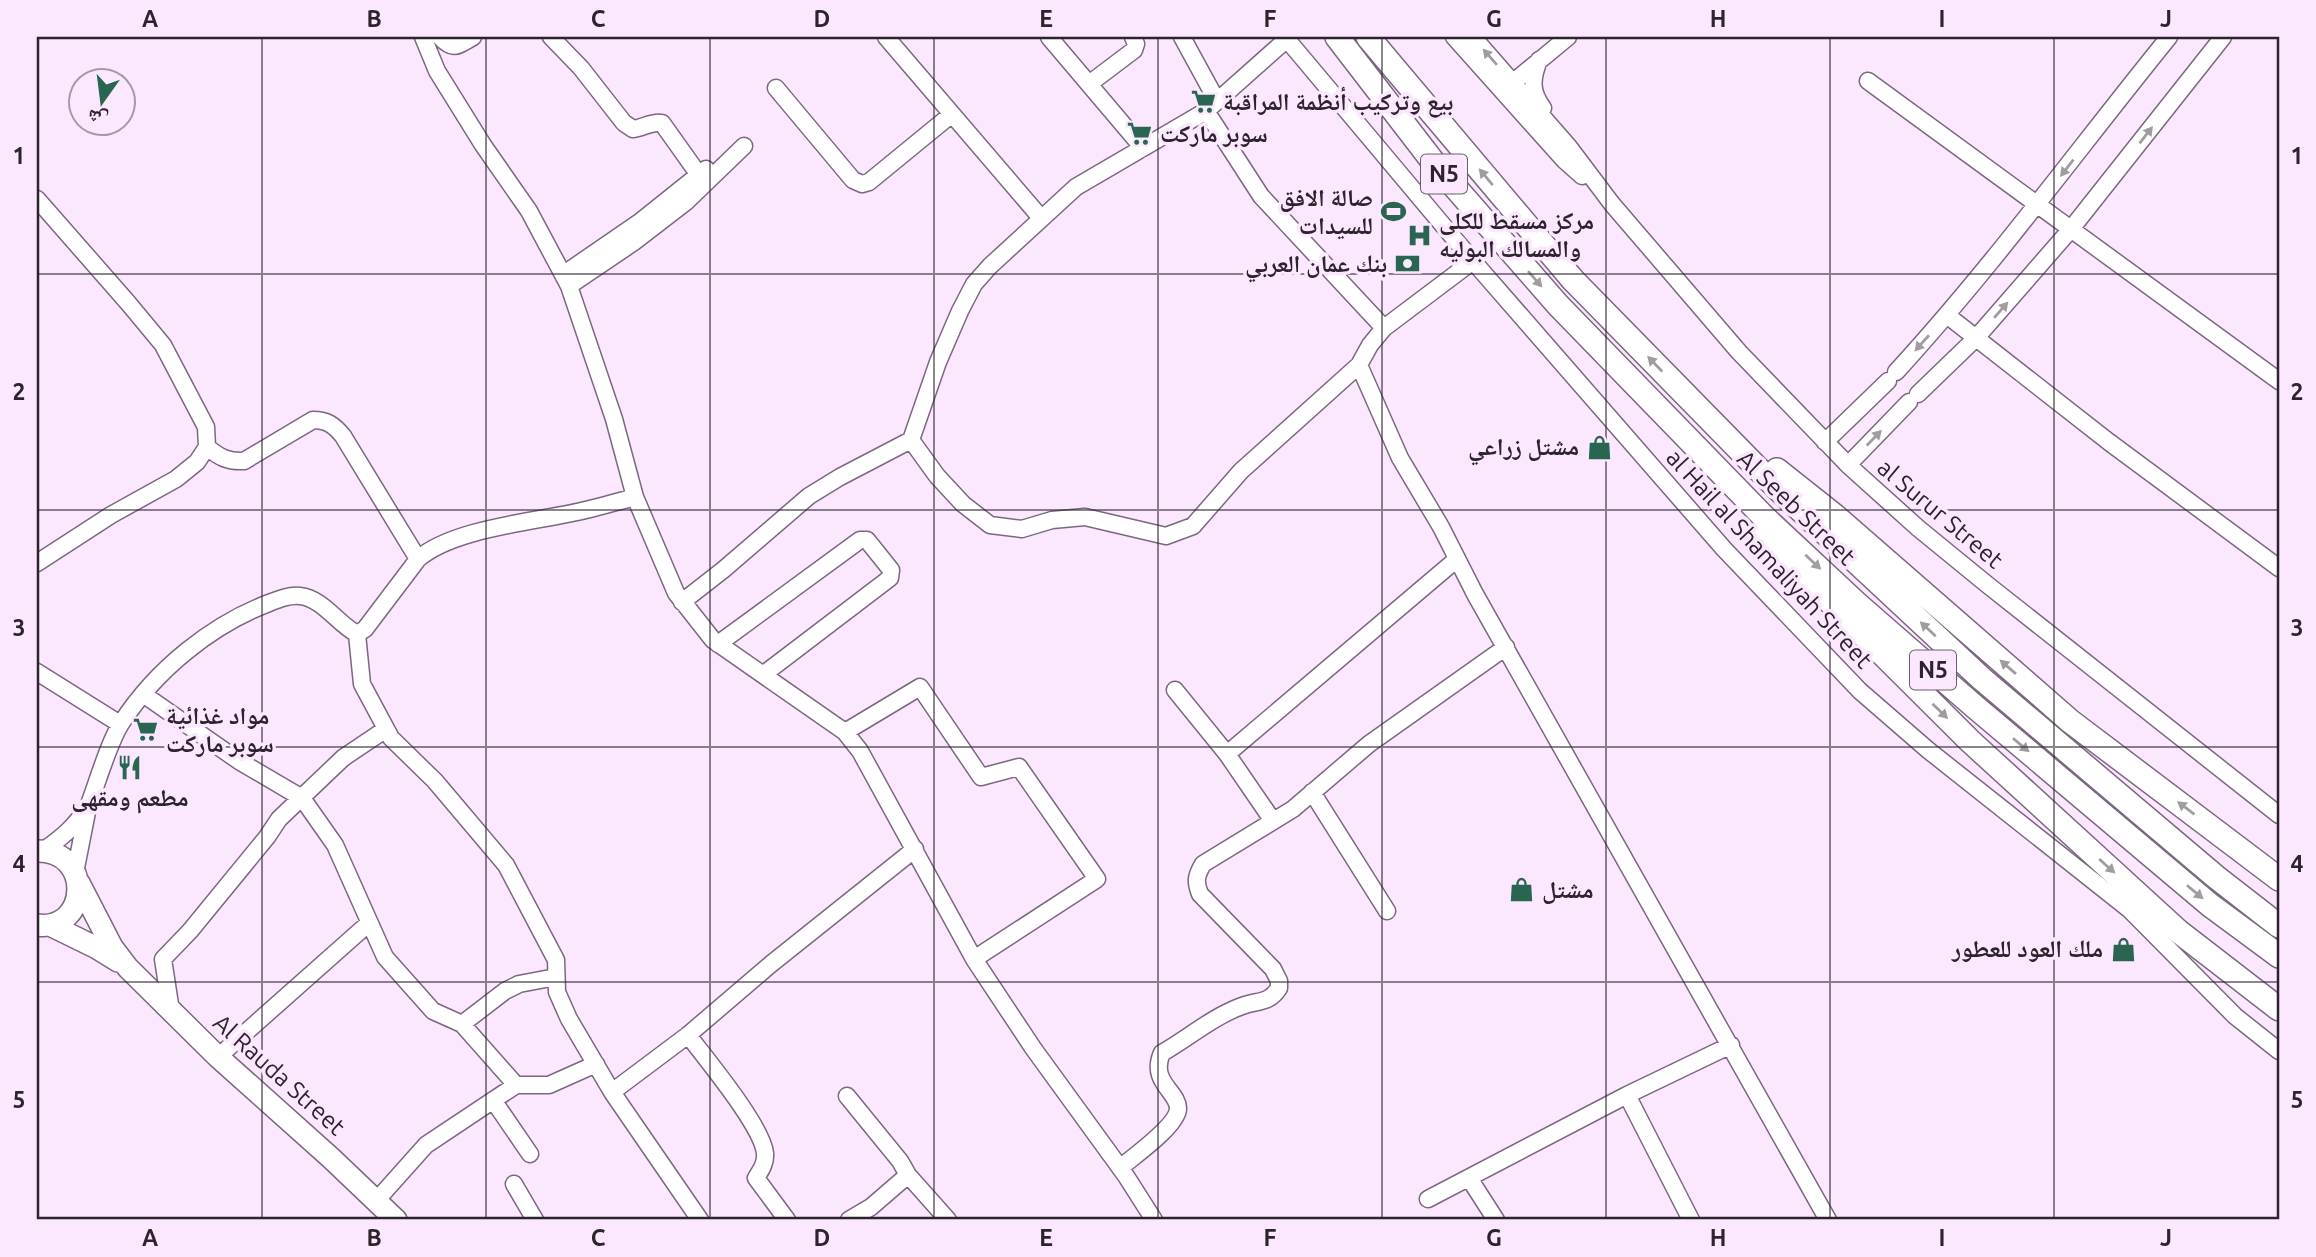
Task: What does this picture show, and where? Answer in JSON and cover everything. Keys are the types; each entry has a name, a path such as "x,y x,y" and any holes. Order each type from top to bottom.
{"highway":[{"path":"1320,37 1417,153 1434,163"},
{"name":"Al Seeb Street","path":"1337,37 1434,163 1558,305 1765,518 1856,603 1974,706 2210,905 2279,956"},
{"name":"Al Seeb Street","path":"1368,37 1573,280 1776,488 1982,679 2216,877 2279,926"},
{"path":"1558,305 1674,442 1797,571 1970,741 2178,931 2279,1009"},
{"path":"1702,412 1835,516 2070,721 2279,879"}],"main road":[{"path":"40,850 57,854 68,862 77,878 75,905 69,914 42,927"},
{"name":"Al Rauda Street","path":"77,878 112,947 128,968 218,1057 396,1220"},
{"name":"Al Rauda Street","path":"42,927 97,948 128,968"}],"street":[{"path":"473,37 455,47 432,39 437,71 483,145 529,211 567,280 614,419 635,497 676,593 713,640 845,732 860,751 974,959 1154,1220"},
{"path":"551,37 581,68 624,123 632,129 643,128 655,122 662,123 698,175"},
{"path":"886,37 1041,218"},
{"path":"1049,37 1143,148"},
{"path":"1089,84 1134,50 1136,44 1133,37"},
{"path":"1182,37 1211,106 1261,196 1384,328"},
{"name":"al Surur Street","path":"1454,37 1569,147 1612,204 1739,352 1848,465 1969,570 2279,815"},
{"name":"al Surur Street","path":"1473,37 1507,87 1564,160 1612,204"},
{"path":"1507,87 1567,37"},
{"path":"1825,442 1888,381 1948,316 2169,37"},
{"path":"1848,465 1976,338 2071,229 2223,37"},
{"path":"682,602 809,496 911,440 938,362 974,284 990,266 1076,187 1211,106 1286,38"},
{"name":"al Hail al Shamaliyah Street","path":"1286,38 1473,261 1724,549 1860,691 1928,750 2130,910 2235,1016 2279,1051"},
{"path":"1539,60 1532,78 1533,91 1539,103 1563,130 1569,147"},
{"path":"1868,81 2279,381"},
{"path":"776,88 853,180 862,184 869,182 952,114"},
{"path":"736,147 686,202 634,242 567,280 736,147"},
{"path":"37,199 163,345 206,426 206,447 197,462 176,479 111,515 37,563"},
{"path":"911,440 937,476 963,504 990,525 1022,529 1052,520 1085,517 1166,536 1193,526 1241,471 1359,365 1384,328 1473,261"},
{"path":"1948,316 2109,442 2279,568"},
{"path":"1359,365 1400,458 1828,1220"},
{"path":"1888,381 1909,402"},
{"path":"206,447 218,457 232,462 244,461 313,419 323,420 334,426 343,436 418,559"},
{"path":"357,634 365,629 418,559 428,550 482,532 580,512 635,497"},
{"path":"718,644 860,540 867,540 891,570 890,578 764,674"},
{"path":"1227,754 1457,559"},
{"path":"77,878 88,807 120,724 143,694 176,660 248,610 284,597 300,596 312,600 357,634 362,684 391,738 435,780 506,865 556,960 557,992 569,1019 612,1092 700,1220"},
{"path":"1120,1168 1169,1126 1178,1110 1177,1102 1167,1091 1160,1075 1158,1062 1162,1053 1229,1012 1245,1005 1266,1002 1279,988 1279,981 1273,969 1200,894 1196,875 1203,864 1273,821 1369,744 1506,647"},
{"path":"37,672 120,724"},
{"path":"845,732 920,687 981,777 1019,767 1097,879 974,959"},
{"path":"1175,690 1227,754 1273,821"},
{"path":"143,694 239,761 302,798 335,845 385,957 433,1011 462,1024 516,1085"},
{"path":"171,1011 163,959 258,848 279,819 343,758 386,730"},
{"path":"1312,792 1387,911"},
{"path":"40,850 61,840 88,807"},
{"path":"612,1092 688,1035 798,941 915,849"},
{"path":"218,1057 369,923"},
{"path":"462,1024 512,987 556,977"},
{"path":"688,1035 756,1127 765,1152 764,1165 756,1178 787,1220"},
{"path":"1428,1199 1627,1095 1731,1045"},
{"path":"376,1201 426,1145 516,1085 549,1085 596,1064"},
{"path":"1627,1095 1691,1220"},
{"path":"847,1096 900,1161 908,1175 948,1220"},
{"path":"493,1100 530,1154"},
{"path":"849,1220 870,1207 908,1175"},
{"path":"1469,1178 1496,1220"},
{"path":"514,1184 534,1220"}],"place":[{"name":"بيع وتركيب أنظمة المراقبة","path":"1203,102"},
{"name":"سوبر ماركت","path":"1140,134"},
{"name":"صالة الافق للسيدات","path":"1393,212"},
{"name":"مركز مسقط للكلى والمسالك البوليه","path":"1419,235"},
{"name":"بنك عمان العربي","path":"1407,264"},
{"name":"مشتل زراعي","path":"1599,447"},
{"name":"مواد غذائية سوبر ماركت","path":"146,730"},
{"name":"مطعم ومقهى","path":"130,767"},
{"name":"مشتل","path":"1522,890"},
{"name":"ملك العود للعطور","path":"2123,949"}]}
